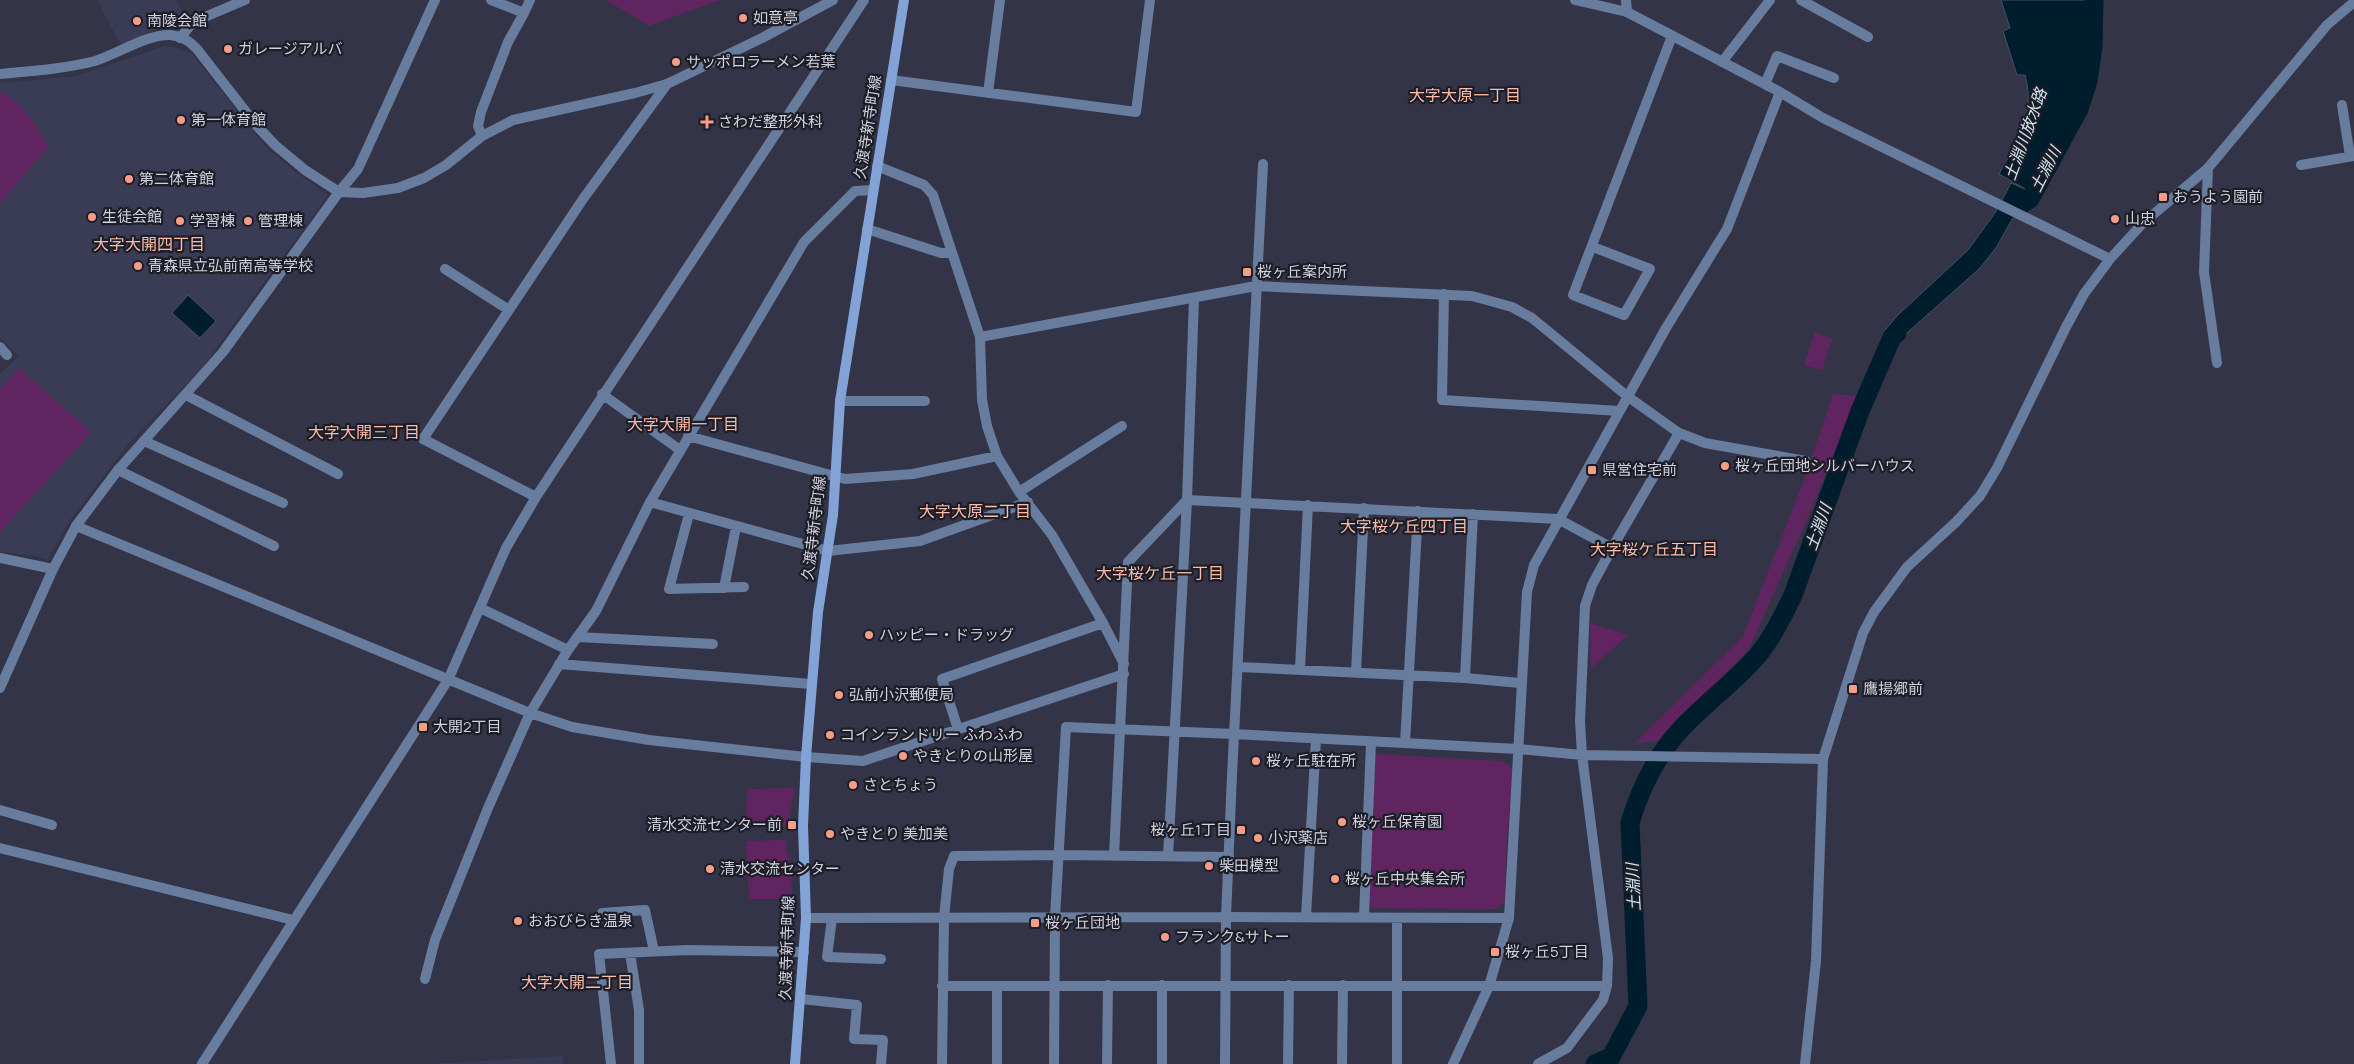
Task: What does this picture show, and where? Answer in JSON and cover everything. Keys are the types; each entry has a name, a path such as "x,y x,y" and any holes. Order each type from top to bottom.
{"main road":[{"name":"久渡寺新寺町線","path":"794,1064 801,999 806,918 803,826 806,757 818,612 828,552 836,477 840,401 904,0"}],"street":[{"path":"180,38 193,22 245,0"},
{"path":"0,688 53,569 76,526 118,470 223,352 339,192 358,169 434,0"},
{"path":"491,0 524,14"},
{"path":"482,136 478,126 482,112 508,42 530,0"},
{"path":"0,74 63,68 104,58 161,36 190,41 256,125 275,145 304,170 339,192 363,193 398,188 424,178 446,165 482,136 514,120 667,84 762,38 833,0"},
{"path":"202,1064 448,680 506,548 536,496 864,0"},
{"path":"988,93 1000,0"},
{"path":"891,80 1136,112 1150,0"},
{"path":"1575,0 1627,12 1780,92 1823,118 2110,259"},
{"path":"1626,0 1627,12"},
{"path":"1722,62 1770,0"},
{"path":"1801,0 1868,37"},
{"path":"1805,1064 1816,961 1823,759 1863,633 1874,612 1907,567 1956,522 1980,496 1998,468 2066,327 2084,294 2110,259 2142,224 2208,168 2327,25 2354,2"},
{"path":"1593,247 1650,269 1624,315 1573,296 1672,36"},
{"path":"1765,84 1777,56 1834,78"},
{"path":"536,496 423,440 583,199 667,84"},
{"path":"1453,1064 1489,986 1509,918 1520,683 1527,592 1534,565 1627,396 1727,229 1780,92"},
{"path":"2301,164 2352,156 2342,105"},
{"path":"1225,1064 1226,917 1262,164"},
{"path":"877,166 924,185 933,195 980,337 982,400 987,426 997,456 1019,492 1052,535 1104,623 1124,669"},
{"path":"2208,168 2204,272 2217,363"},
{"path":"425,979 435,940 488,808 530,713 568,650 596,611 650,502 804,242 855,191 873,190"},
{"path":"867,229 941,253 952,253"},
{"path":"445,269 509,310"},
{"path":"980,337 1256,286 1444,294 1492,300 1512,307 1532,318 1627,396 1679,433 1705,442 1806,461"},
{"path":"1444,294 1442,400 1619,411"},
{"path":"1168,856 1187,500 1194,298"},
{"path":"602,394 680,450"},
{"path":"186,395 338,474"},
{"path":"840,401 925,401"},
{"path":"1019,492 1122,426"},
{"path":"1538,1064 1567,1048 1604,1000 1607,986 1608,958 1582,755 1580,722 1585,606 1592,585 1612,548 1679,433"},
{"path":"688,436 845,479 913,474 997,456"},
{"path":"144,441 283,503"},
{"path":"118,470 274,546"},
{"path":"1114,856 1128,562 1187,500 1558,519 1612,548"},
{"path":"650,502 828,552 920,541 1028,502"},
{"path":"1300,669 1308,505"},
{"path":"1356,672 1364,508"},
{"path":"1405,743 1418,511"},
{"path":"689,514 669,589 744,587"},
{"path":"1465,678 1473,514"},
{"path":"76,526 530,713 572,727 606,734 806,757 863,761 1124,669"},
{"path":"724,588 736,527"},
{"path":"0,558 53,569"},
{"path":"480,608 568,650"},
{"path":"958,729 942,679 1104,623"},
{"path":"577,637 713,644"},
{"path":"559,664 811,684"},
{"path":"1239,667 1410,674 1520,683"},
{"path":"1054,1064 1055,917 1066,727 1518,749 1582,755 1823,759"},
{"path":"1306,917 1316,739"},
{"path":"1364,917 1371,742"},
{"path":"0,810 52,826"},
{"path":"0,848 293,920"},
{"path":"942,1064 944,917 949,869 954,856 1229,857"},
{"path":"602,912 645,910 654,952"},
{"path":"806,918 1509,918"},
{"path":"832,918 827,957 881,959"},
{"path":"1397,918 1397,1064"},
{"path":"611,1064 599,954 688,950 804,952"},
{"path":"630,953 639,1010 638,1064"},
{"path":"1107,1064 1108,985"},
{"path":"1162,985 1162,1064"},
{"path":"1288,1064 1289,985"},
{"path":"1342,1064 1343,985"},
{"path":"942,986 1607,986"},
{"path":"997,1064 998,986"},
{"path":"801,999 857,1005 854,1039 883,1040 881,1064"}],"shaded area":[{"path":"97,0 176,0 185,17 125,44 119,42"},
{"path":"606,0 720,0 649,26"},
{"name":"青森県立弘前南高等学校","path":"165,46 192,54 265,146 293,170 328,195 201,369 128,444 67,524 47,560 36,556 0,552 0,374 19,356 0,338 0,83 76,76"},
{"path":"0,92 15,101 22,108 49,146 0,203"},
{"path":"1815,332 1832,339 1822,370 1804,365"},
{"path":"19,368 91,432 0,532 0,389"},
{"path":"1833,394 1857,396 1808,517 1749,649 1658,741 1635,743 1743,636 1806,475"},
{"path":"1590,623 1628,635 1591,669"},
{"path":"1375,754 1500,761 1509,765 1512,770 1506,855 1506,901 1496,909 1369,908"},
{"path":"795,788 787,826 746,827 747,789"},
{"path":"787,840 786,850 791,864 792,899 749,899 746,841"},
{"path":"563,1056 563,1064 430,1064"}],"water":[{"name":"土淵川放水路","path":"2001,0 2089,0 2089,53 2081,95 2074,113 2025,198 2028,199 2033,191 2035,192 2026,209 2014,216 1996,248 1979,269 1899,340 1888,354 1877,349 1885,330 1897,316 1968,250 1995,213 2011,183 2029,191 1999,174 2013,150 2023,127 2028,103 2025,75 2017,75 2003,31 2010,28"},
{"path":"188,295 216,321 200,338 172,313"}],"waterway":[{"name":"土淵川","path":"2015,208 2030,199 2079,109 2088,81 2093,46 2094,0"},
{"name":"土淵川","path":"1595,1064 1611,1057 1638,1006 1630,823 1639,798 1650,773 1672,739 1690,719 1749,665 1777,626 1793,595 1860,411 1892,337 1897,333"}],"place":[{"name":"如意亭","path":"743,18"},
{"name":"南陵会館","path":"137,21"},
{"name":"ガレージアルバ","path":"228,49"},
{"name":"サッポロラーメン若葉","path":"676,62"},
{"name":"第一体育館","path":"181,120"},
{"name":"さわだ整形外科","path":"707,122"},
{"name":"第二体育館","path":"129,179"},
{"name":"おうよう園前","path":"2163,197"},
{"name":"生徒会館","path":"92,217"},
{"name":"山忠","path":"2115,219"},
{"name":"学習棟","path":"180,221"},
{"name":"管理棟","path":"248,221"},
{"name":"青森県立弘前南高等学校","path":"138,266"},
{"name":"桜ヶ丘案内所","path":"1247,272"},
{"name":"桜ヶ丘団地シルバーハウス","path":"1725,466"},
{"name":"県営住宅前","path":"1592,470"},
{"name":"ハッピー・ドラッグ","path":"869,635"},
{"name":"鷹揚郷前","path":"1853,689"},
{"name":"弘前小沢郵便局","path":"839,695"},
{"name":"大開2丁目","path":"423,727"},
{"name":"コインランドリー ふわふわ","path":"830,735"},
{"name":"やきとりの山形屋","path":"903,756"},
{"name":"桜ヶ丘駐在所","path":"1256,761"},
{"name":"さとちょう","path":"853,785"},
{"name":"桜ヶ丘保育園","path":"1342,822"},
{"name":"清水交流センター前","path":"792,825"},
{"name":"桜ヶ丘1丁目","path":"1241,830"},
{"name":"やきとり 美加美","path":"830,834"},
{"name":"小沢薬店","path":"1258,838"},
{"name":"柴田模型","path":"1209,866"},
{"name":"清水交流センター","path":"710,869"},
{"name":"桜ヶ丘中央集会所","path":"1335,879"},
{"name":"おおびらき温泉","path":"518,921"},
{"name":"桜ヶ丘団地","path":"1035,923"},
{"name":"フランク&サトー","path":"1165,937"},
{"name":"桜ヶ丘5丁目","path":"1495,952"}],"district":[{"name":"大字大原一丁目","path":"1465,95"},
{"name":"大字大開四丁目","path":"149,244"},
{"name":"大字大開一丁目","path":"683,424"},
{"name":"大字大開三丁目","path":"364,432"},
{"name":"大字大原二丁目","path":"975,511"},
{"name":"大字桜ケ丘四丁目","path":"1404,526"},
{"name":"大字桜ケ丘五丁目","path":"1654,549"},
{"name":"大字桜ケ丘一丁目","path":"1160,573"},
{"name":"大字大開二丁目","path":"577,982"}]}
